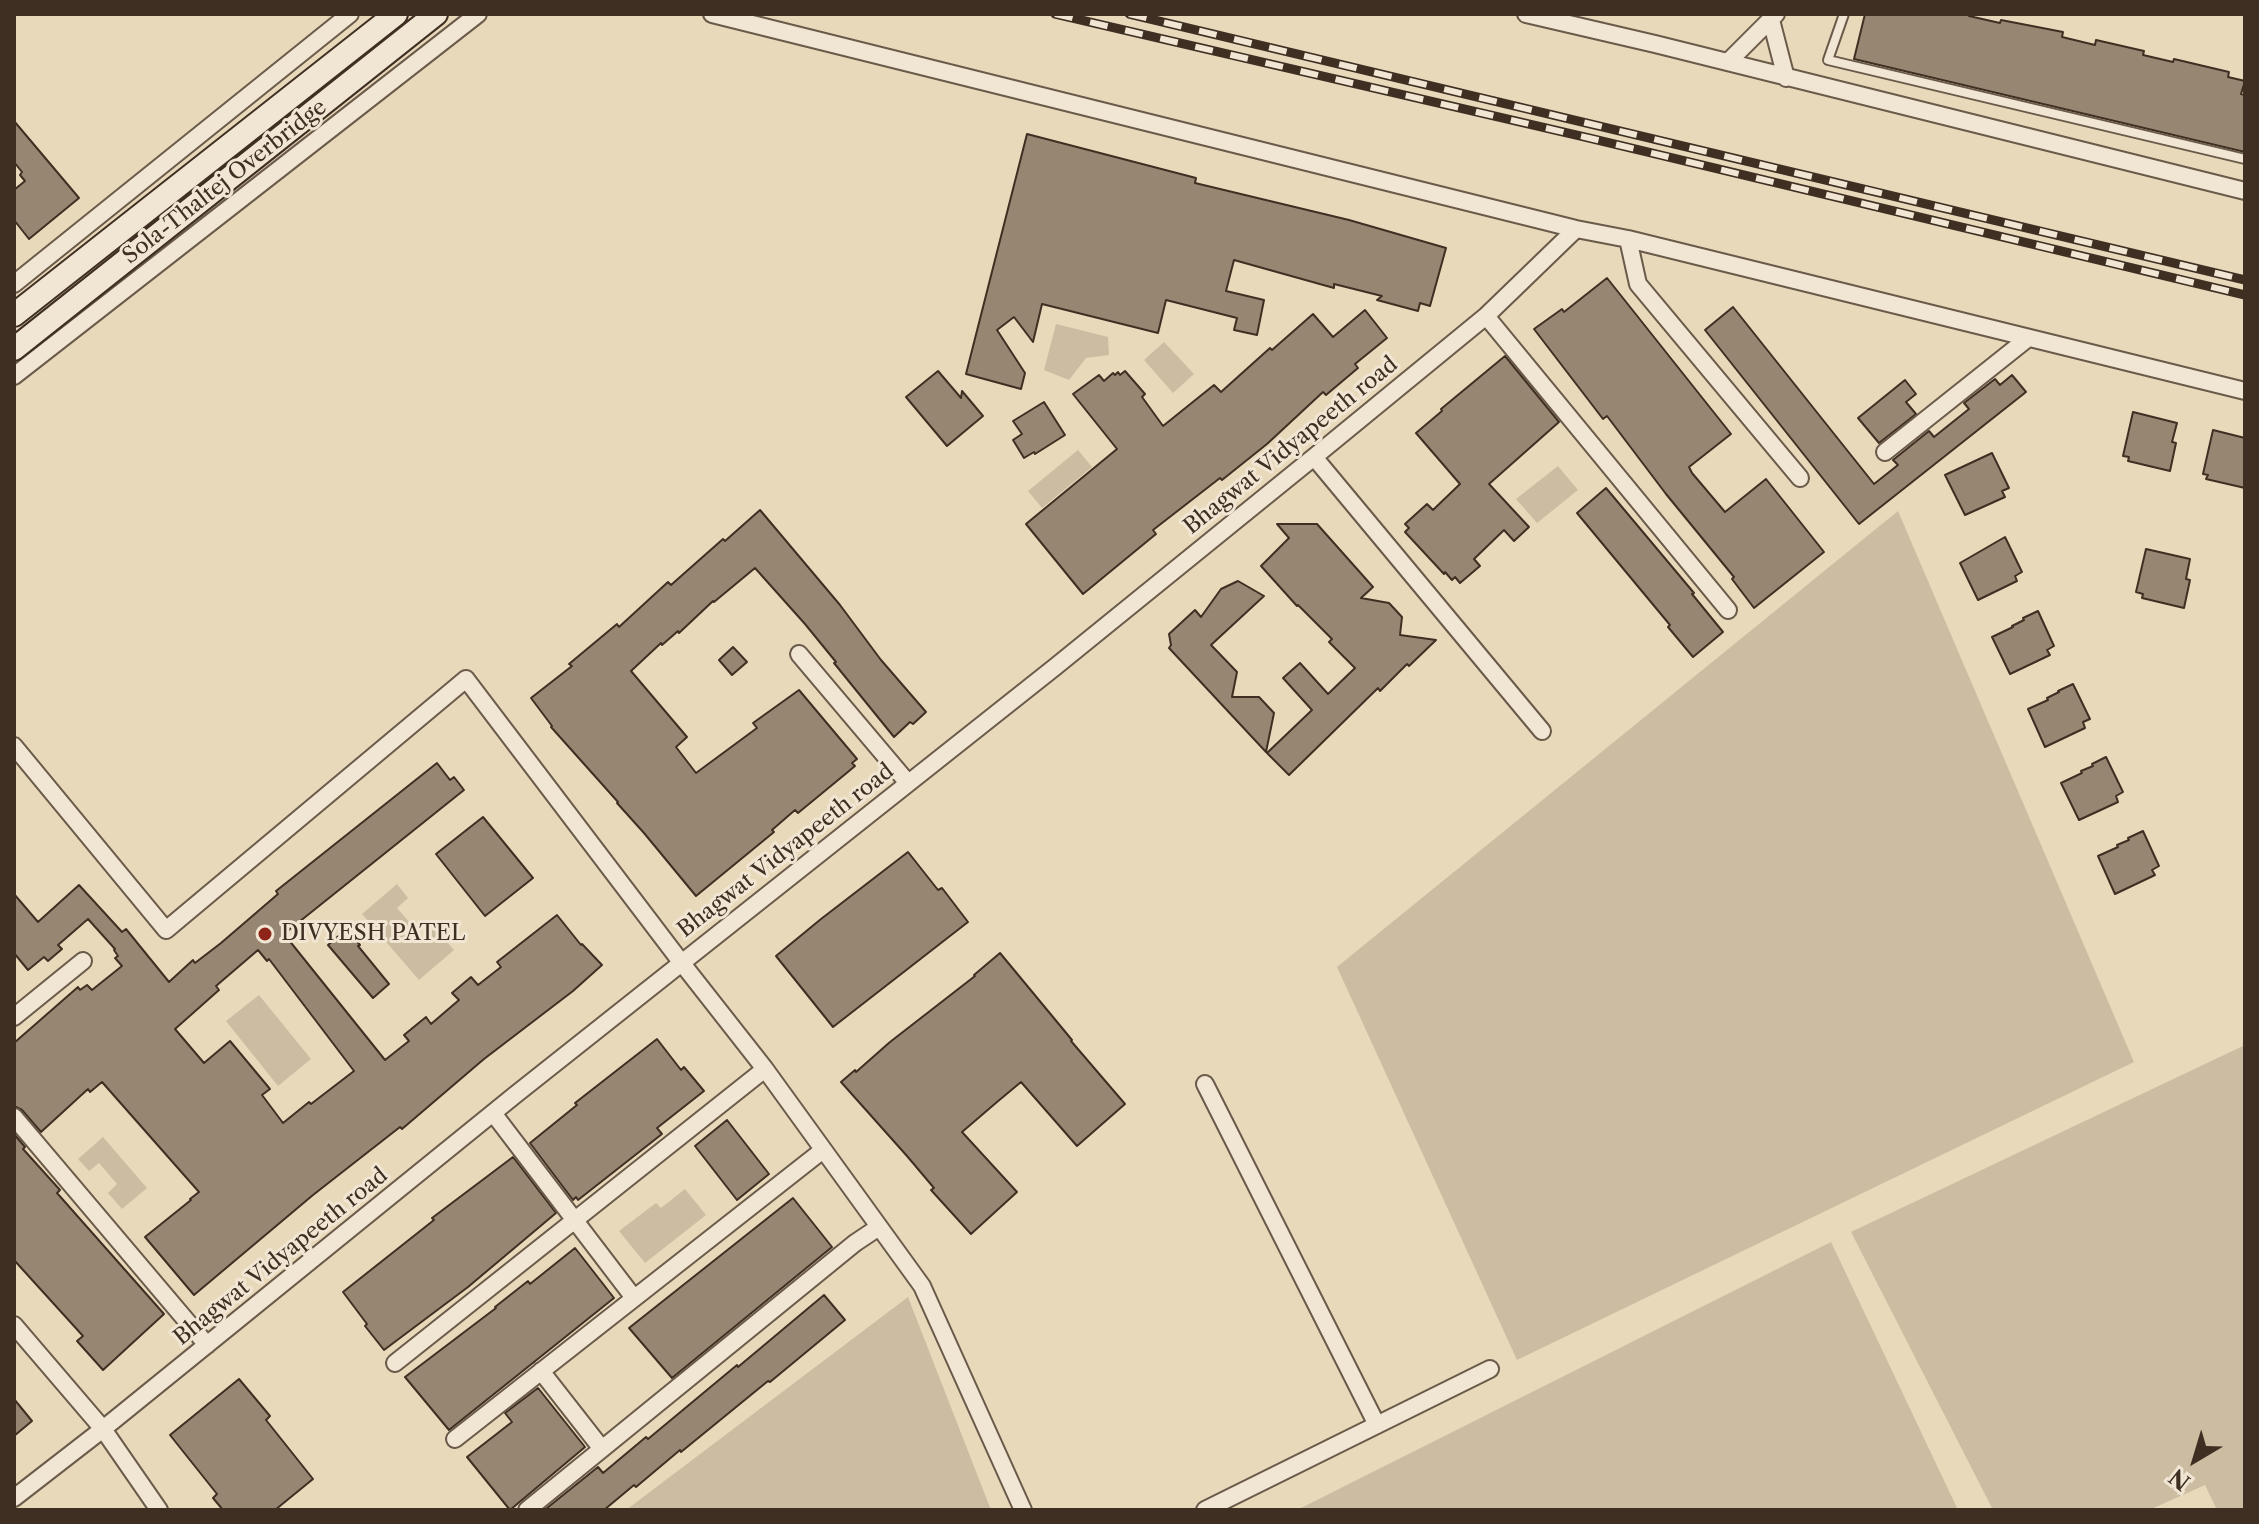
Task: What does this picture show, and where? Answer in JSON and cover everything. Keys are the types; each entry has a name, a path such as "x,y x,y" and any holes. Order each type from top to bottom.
{"street":[{"path":"14,284 350,14"},
{"name":"Sola-Thaltej Overbridge","path":"14,315 396,14"},
{"name":"Sola-Thaltej Overbridge","path":"14,349 436,14"},
{"path":"14,376 478,14"},
{"path":"712,14 1576,229 1628,239 2245,391"},
{"path":"1526,14 2245,191"},
{"path":"1728,62 1773,17"},
{"path":"1773,17 1786,78"},
{"name":"Bhagwat Vidyapeeth road","path":"14,1498 1314,457 1486,316 1576,229"},
{"path":"1628,239 1638,284 1800,478"},
{"path":"1486,316 1728,610"},
{"path":"1885,452 2027,339"},
{"path":"1314,457 1542,731"},
{"path":"799,654 908,783"},
{"path":"14,746 166,930 466,679 765,1069 922,1286 1023,1510"},
{"path":"14,1017 83,961"},
{"path":"395,1363 765,1069"},
{"path":"1205,1084 1377,1425"},
{"path":"493,1113 634,1298"},
{"path":"14,1117 207,1345"},
{"path":"455,1439 823,1150"},
{"path":"527,1510 879,1227"},
{"path":"14,1325 103,1429 159,1510"},
{"path":"1205,1510 1490,1369"},
{"path":"541,1371 602,1449"}],"lane":[{"path":"1844,14 1828,60 2245,159"}],"shaded area":[{"path":"1056,324 1108,337 1109,355 1086,358 1069,380 1044,370"},
{"path":"1164,342 1194,374 1173,393 1144,360"},
{"path":"1078,450 1092,467 1042,508 1028,491"},
{"path":"1558,466 1578,490 1537,523 1516,499"},
{"path":"1898,511 2134,1062 1517,1360 1337,967"},
{"path":"397,884 408,898 397,908 423,938 435,928 454,950 419,980 362,914"},
{"path":"259,995 311,1059 278,1086 226,1021"},
{"path":"2245,1045 2245,1510 2217,1510 2205,1485 2149,1510 1993,1510 1851,1232"},
{"path":"103,1137 147,1188 122,1209 108,1193 117,1184 99,1163 89,1171 78,1159"},
{"path":"685,1189 706,1215 645,1263 619,1231 656,1203 661,1208"},
{"path":"1831,1242 1958,1510 1297,1510"},
{"path":"908,1297 991,1510 626,1510"}],"building":[{"path":"1865,14 1970,14 2000,23 2001,20 2063,32 2062,37 2095,45 2096,40 2144,51 2143,55 2229,72 2228,77 2245,81 2241,94 2245,95 2245,152 1854,59"},
{"path":"14,121 79,198 29,239 14,220 14,190 25,181 14,162"},
{"path":"1027,134 1196,178 1195,183 1349,220 1446,248 1430,306 1420,303 1418,311 1377,300 1382,296 1334,284 1334,288 1234,260 1226,291 1264,300 1257,335 1234,330 1237,318 1166,300 1158,333 1042,304 1033,342 1014,317 997,330 1025,373 1021,389 966,374"},
{"path":"1607,278 1731,434 1689,467 1692,473 1725,512 1766,479 1824,552 1754,608 1732,579 1734,577 1607,416 1603,419 1534,329 1562,309 1564,312"},
{"path":"1733,307 1874,484 1898,465 1893,460 1929,431 1934,437 1969,409 1964,403 1995,379 2000,385 2012,375 2026,392 1859,524 1705,330"},
{"path":"1365,310 1387,338 1355,364 1358,368 1326,395 1323,392 1267,444 1222,480 1220,478 1153,530 1156,534 1083,594 1026,524 1117,449 1073,394 1099,375 1104,381 1113,373 1120,375 1125,371 1145,394 1142,397 1163,426 1214,385 1221,392 1313,314 1333,337"},
{"path":"1505,356 1559,422 1489,484 1529,527 1514,541 1504,530 1474,559 1480,566 1460,583 1455,577 1452,580 1444,574 1405,532 1409,528 1405,524 1427,504 1433,510 1460,484 1416,433"},
{"path":"938,371 961,398 962,391 983,416 947,446 906,397"},
{"path":"1905,380 1916,394 1906,402 1916,414 1879,443 1858,418"},
{"path":"1044,402 1065,435 1024,458 1013,440 1022,434 1013,421"},
{"path":"2133,412 2177,423 2170,471 2128,461 2129,457 2123,456"},
{"path":"2213,430 2245,438 2245,488 2206,479 2208,475 2203,474"},
{"path":"1992,453 2009,488 2002,491 2005,497 1965,515 1945,475"},
{"path":"1606,488 1723,632 1693,657 1577,513"},
{"path":"760,510 926,712 894,737 805,624 755,568 713,601 631,671 687,737 676,747 696,773 757,728 753,723 799,690 857,759 852,763 855,766 798,813 795,810 772,830 774,832 696,896 551,727 531,698 572,666 569,664 617,624 619,627 668,582 671,585"},
{"path":"1277,524 1317,524 1373,587 1361,598 1389,603 1402,617 1400,635 1436,640 1380,691 1378,688 1289,775 1267,753 1312,710 1283,678 1300,663 1328,694 1355,668 1329,642 1332,639 1261,566 1289,538"},
{"path":"2005,537 2022,572 2015,576 2017,581 1978,600 1960,563"},
{"path":"2146,549 2190,559 2186,579 2190,580 2184,608 2142,598 2143,594 2136,592"},
{"path":"1238,581 1264,596 1211,645 1237,672 1232,697 1259,697 1274,713 1266,752 1169,648 1169,634 1195,610 1201,617 1221,589"},
{"path":"2038,611 2054,646 2047,650 2050,655 2010,674 1992,637"},
{"path":"733,647 747,662 732,675 719,660"},
{"path":"2073,684 2090,719 2083,722 2085,728 2045,747 2028,709"},
{"path":"2106,757 2123,792 2116,796 2118,802 2079,820 2061,783"},
{"path":"437,763 450,780 454,777 464,790 284,934 385,1060 409,1041 404,1035 426,1017 431,1024 459,1000 452,993 471,977 478,985 501,967 497,962 557,915 602,965 402,1129 400,1127 313,1195 194,1295 145,1237 199,1192 102,1082 90,1092 88,1089 41,1132 22,1110 14,1106 14,1043 78,987 80,990 87,985 92,990 122,966 115,958 118,956 115,949 88,919 58,945 62,949 48,961 44,957 28,970 14,953 14,894 38,922 79,885 122,932 126,929 169,982 193,960 195,963 221,943 278,894 276,891","holes":["258,950 267,961 269,959 354,1071 283,1123 262,1095 270,1089 230,1041 204,1063 175,1029 219,990 216,986"]},
{"path":"483,817 533,878 485,916 436,854"},
{"path":"2143,831 2159,866 2152,870 2155,875 2115,894 2098,856"},
{"path":"908,852 968,922 833,1027 776,956"},
{"path":"342,933 345,937 350,933 389,984 373,998 328,945"},
{"path":"1000,953 1125,1104 1077,1146 1021,1082 997,1102 962,1132 1017,1192 971,1234 841,1082"},
{"path":"657,1039 681,1070 684,1067 704,1091 657,1128 662,1134 578,1200 576,1197 573,1200 530,1143 577,1105 575,1103"},
{"path":"727,1120 769,1174 737,1200 695,1146"},
{"path":"14,1134 25,1147 23,1149 60,1190 57,1193 164,1314 103,1370 77,1341 83,1336 14,1260"},
{"path":"513,1157 556,1213 468,1287 384,1350 343,1292 434,1220 432,1218"},
{"path":"793,1198 832,1247 672,1378 629,1328"},
{"path":"575,1248 614,1298 449,1430 405,1377"},
{"path":"824,1295 845,1320 636,1487 634,1485 604,1510 547,1508 598,1467 603,1473 646,1437 648,1439"},
{"path":"239,1379 270,1416 266,1420 313,1479 275,1510 223,1510 213,1498 217,1494 170,1435"},
{"path":"538,1388 585,1447 510,1510 467,1457 512,1422 505,1413"},
{"path":"14,1399 32,1421 14,1436"}],"railway":[{"path":"1055,14 2245,295"},
{"path":"1129,14 2245,280"}],"place":[{"name":"DIVYESH PATEL","path":"265,934"}]}
